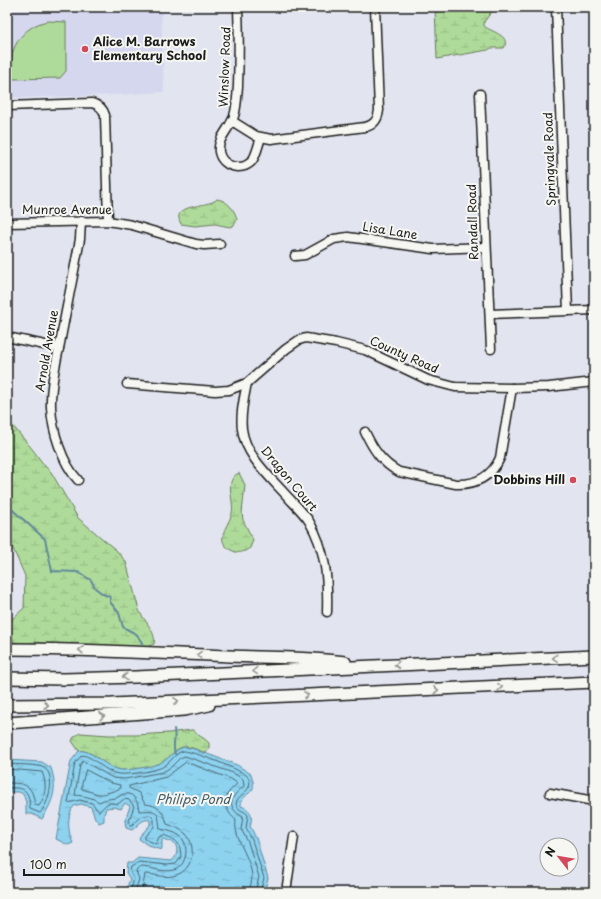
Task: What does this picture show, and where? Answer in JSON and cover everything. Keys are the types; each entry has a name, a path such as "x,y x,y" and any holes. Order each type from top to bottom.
{"highway":[{"path":"7,649 318,658 377,666"},
{"path":"7,678 124,677 594,656"},
{"path":"7,705 96,704 594,682"},
{"path":"7,723 184,710 239,698"}],"street":[{"name":"Winslow Road","path":"238,7 239,69 236,104 232,121 222,138 219,148 221,157 229,165 241,167 249,163 254,157 261,138"},
{"path":"232,121 261,138 278,139 365,127 375,122 378,117 379,110 375,7"},
{"name":"Springvale Road","path":"556,7 568,310"},
{"name":"Randall Road","path":"480,94 491,348"},
{"path":"7,106 92,104 101,107 105,115 108,221"},
{"name":"Arnold Avenue","path":"78,480 68,469 65,462 52,416 51,393 80,239 81,221"},
{"name":"Munroe Avenue","path":"7,223 108,221 132,225 196,244 220,244"},
{"name":"Lisa Lane","path":"295,256 305,255 334,239 348,237 433,249 486,247"},
{"path":"490,314 594,310"},
{"path":"7,337 59,348"},
{"name":"County Road","path":"127,384 221,391 236,389 247,383 292,344 306,338 313,338 365,350 437,383 463,387 512,388 560,386 594,382"},
{"name":"Dragon Court","path":"247,383 242,418 242,428 246,443 261,466 303,513 311,526 319,545 326,569 326,612"},
{"path":"364,432 381,458 399,472 456,484 477,481 489,474 500,458 512,388"},
{"path":"550,793 594,800"},
{"path":"286,892 294,836"}],"shaded area":[{"name":"Alice M. Barrows Elementary School","path":"7,7 161,7 164,92 7,98"}],"green space":[{"path":"435,7 495,7 484,22 484,26 503,37 505,40 504,48 491,48 488,50 437,59"},
{"path":"48,21 66,22 66,71 60,78 13,79 11,59 17,42 30,28"},
{"path":"217,199 224,201 233,210 237,220 234,225 230,227 215,224 195,226 181,224 179,217 180,212 185,209 213,202"},
{"path":"7,419 51,472 78,518 117,551 126,562 139,610 152,631 154,644 144,648 26,655 21,653 15,647 10,630 11,620 24,608 25,576 7,535"},
{"path":"239,473 245,485 242,513 243,520 253,540 250,548 244,551 235,552 227,547 223,538 233,508 231,491 232,481 234,476"},
{"path":"193,730 196,734 209,743 209,749 206,753 185,747 175,751 160,764 128,770 115,769 94,755 84,751 79,751 72,741 74,737 80,733 136,735"}],"water":[{"name":"Philips Pond","path":"185,747 237,765 251,774 253,789 241,802 241,806 247,809 251,814 250,826 256,838 268,878 264,892 125,892 130,879 126,873 127,863 132,863 138,858 171,861 175,858 177,850 174,843 164,839 162,839 161,850 149,846 139,839 150,825 150,820 142,821 132,830 126,828 125,821 130,806 125,803 121,809 114,807 106,808 104,821 99,823 95,818 91,807 81,804 74,806 71,810 69,819 70,834 73,843 68,845 56,839 71,761 79,751 89,753 111,767 123,770 155,765 165,760 178,749"},
{"path":"7,760 42,762 51,768 54,782 53,795 42,819 32,814 26,814 26,802 23,794 19,792 7,792"}],"waterway":[{"path":"7,505 45,539 52,571 77,572 91,580 95,588 110,597 110,602 119,613 123,627 136,634 144,648"},
{"path":"174,729 175,754"}],"place":[{"name":"Alice M. Barrows Elementary School","path":"85,49"},
{"name":"Dobbins Hill","path":"573,480"}]}
